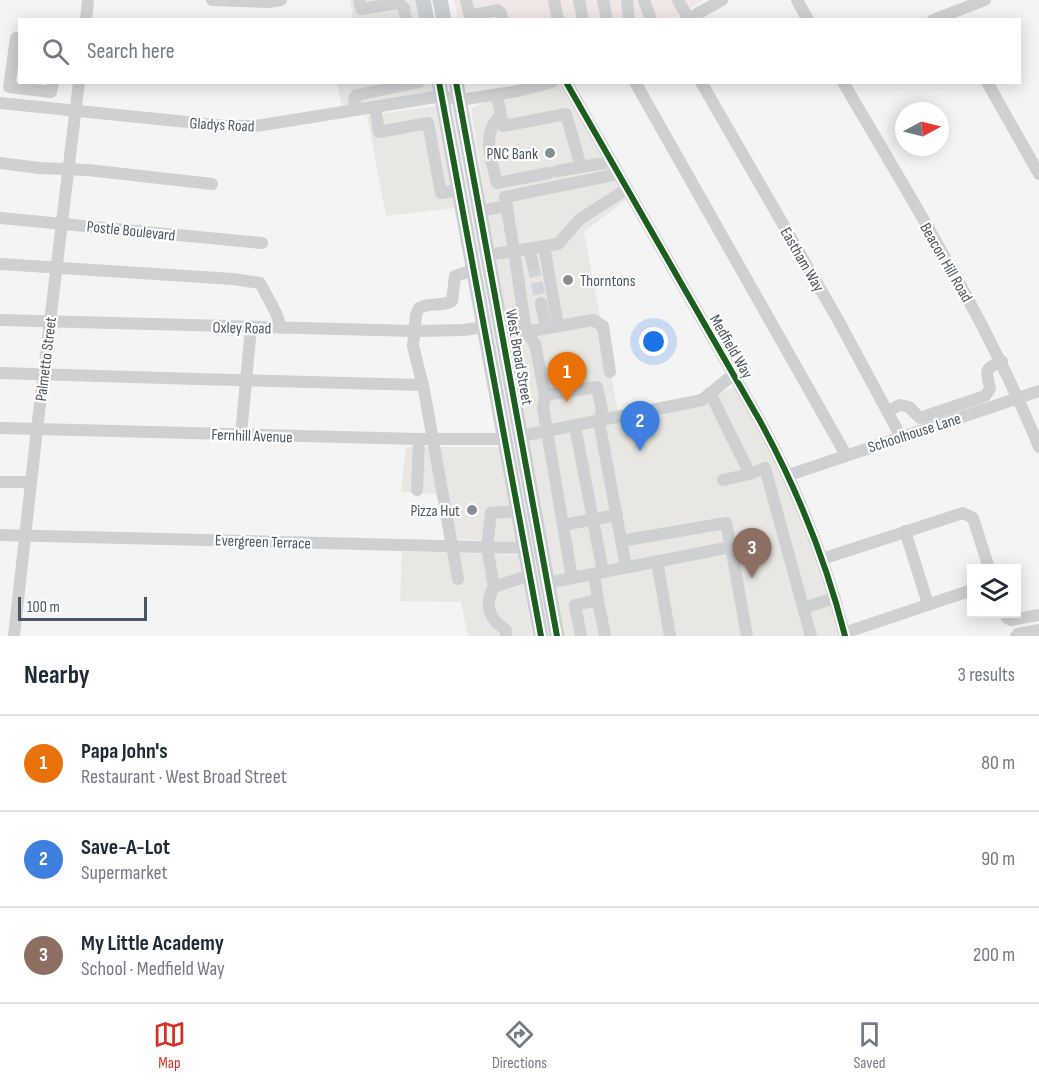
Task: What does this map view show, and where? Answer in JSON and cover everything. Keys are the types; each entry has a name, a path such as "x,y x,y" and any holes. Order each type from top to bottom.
{"main road":[{"path":"423,0 424,18"},
{"path":"440,0 444,18"},
{"name":"West Broad Street","path":"456,84 557,636"},
{"name":"West Broad Street","path":"441,89 541,636"},
{"path":"462,210 472,229 479,269 494,328 503,336"},
{"path":"505,439 514,452 533,547 543,560"}],"street":[{"path":"86,18 88,0"},
{"path":"212,0 277,0"},
{"path":"466,0 469,13 475,17 497,10 501,13 502,18"},
{"path":"554,0 558,18"},
{"path":"579,0 583,18"},
{"path":"603,0 607,18"},
{"path":"627,0 629,18"},
{"path":"644,0 650,18"},
{"path":"678,0 687,18"},
{"path":"688,18 705,4 722,0"},
{"path":"797,0 807,18"},
{"path":"948,16 985,0"},
{"path":"360,9 398,3 404,8 406,18"},
{"path":"16,38 9,87 51,92 53,84"},
{"name":"Palmetto Street","path":"14,636 79,84"},
{"path":"356,110 356,96 414,84 413,100"},
{"path":"441,89 460,100 497,95 544,84"},
{"name":"Medfield Way","path":"567,84 734,374 789,475 822,559 844,634"},
{"path":"636,84 846,455"},
{"name":"Eastham Way","path":"702,84 837,318 901,437"},
{"name":"Beacon Hill Road","path":"844,84 970,301 1002,361 1039,447"},
{"path":"988,84 1039,174"},
{"path":"15,105 16,88"},
{"name":"Gladys Road","path":"0,103 226,126 256,126 413,100 441,89"},
{"path":"379,91 379,132 428,123 441,193 459,190"},
{"path":"497,95 503,126 566,114 581,167"},
{"path":"568,123 583,112"},
{"path":"500,115 493,123 489,133 497,183 611,162"},
{"path":"0,163 212,184"},
{"path":"572,578 543,408 545,395 535,344 526,331 505,197 618,174"},
{"path":"488,255 558,244 580,219 627,189"},
{"path":"480,211 507,206"},
{"name":"Postle Boulevard","path":"0,218 62,222 262,243"},
{"path":"543,246 552,327"},
{"path":"529,249 533,265"},
{"path":"0,264 233,279 260,283 276,313 281,328"},
{"path":"458,579 426,439 422,385 413,346 419,308 427,305 448,304 452,301 455,276 474,270"},
{"path":"540,303 552,327"},
{"name":"Oxley Road","path":"0,320 414,331 464,330 484,327"},
{"path":"503,336 593,320 603,326 610,372"},
{"path":"241,434 251,328"},
{"path":"888,411 900,405 909,407 920,418 953,413 985,396 990,389 986,371 1002,361"},
{"path":"0,373 422,385"},
{"path":"521,436 702,400 734,374"},
{"path":"545,395 597,387 602,410 599,421 626,567"},
{"name":"Schoolhouse Lane","path":"789,475 901,437 953,413 1039,391"},
{"path":"710,393 750,474"},
{"path":"574,426 593,519 598,600 605,636"},
{"name":"Fernhill Avenue","path":"0,428 505,439"},
{"path":"417,490 426,439"},
{"path":"723,480 750,474 780,459"},
{"path":"765,468 811,636"},
{"path":"0,482 31,482"},
{"path":"506,636 506,630 494,623 488,600 494,587 487,548 490,513 518,511"},
{"path":"822,559 958,513 969,514 975,524 988,564"},
{"path":"563,525 617,515"},
{"path":"621,541 726,523 747,636"},
{"path":"905,531 928,604"},
{"name":"Evergreen Terrace","path":"0,535 525,548"},
{"path":"547,583 731,547"},
{"path":"657,561 670,636"},
{"path":"494,587 530,575"},
{"path":"844,634 967,592"},
{"path":"803,608 835,598"},
{"path":"581,636 575,605 598,600"},
{"path":"1007,618 1011,620 1039,615"},
{"path":"1016,636 1039,630"}],"shaded area":[{"path":"350,0 416,0 420,18 353,18"},
{"path":"454,0 704,0 672,18 458,18"},
{"path":"337,84 432,84 434,92 342,108"},
{"path":"547,84 567,84 631,196 584,232 619,417 679,407 740,385 789,475 845,636 564,636 488,217 471,109 497,95"},
{"path":"435,106 455,208 386,216 367,116"},
{"path":"406,447 500,447 516,542 444,538 438,494 401,492"},
{"path":"402,551 519,555 532,636 468,636 461,602 400,601"}],"tunnel":[{"path":"533,265 541,303"}],"cycle path":[{"path":"439,84 541,636"},
{"path":"456,84 557,636"},
{"path":"567,84 760,421 798,499 820,553 845,636"}],"place":[{"name":"PNC Bank","path":"550,153"},
{"name":"Thorntons","path":"568,280"},
{"name":"Papa John's","path":"567,402"},
{"name":"Save-A-Lot","path":"640,451"},
{"name":"Pizza Hut","path":"472,510"},
{"name":"My Little Academy","path":"752,578"}]}
